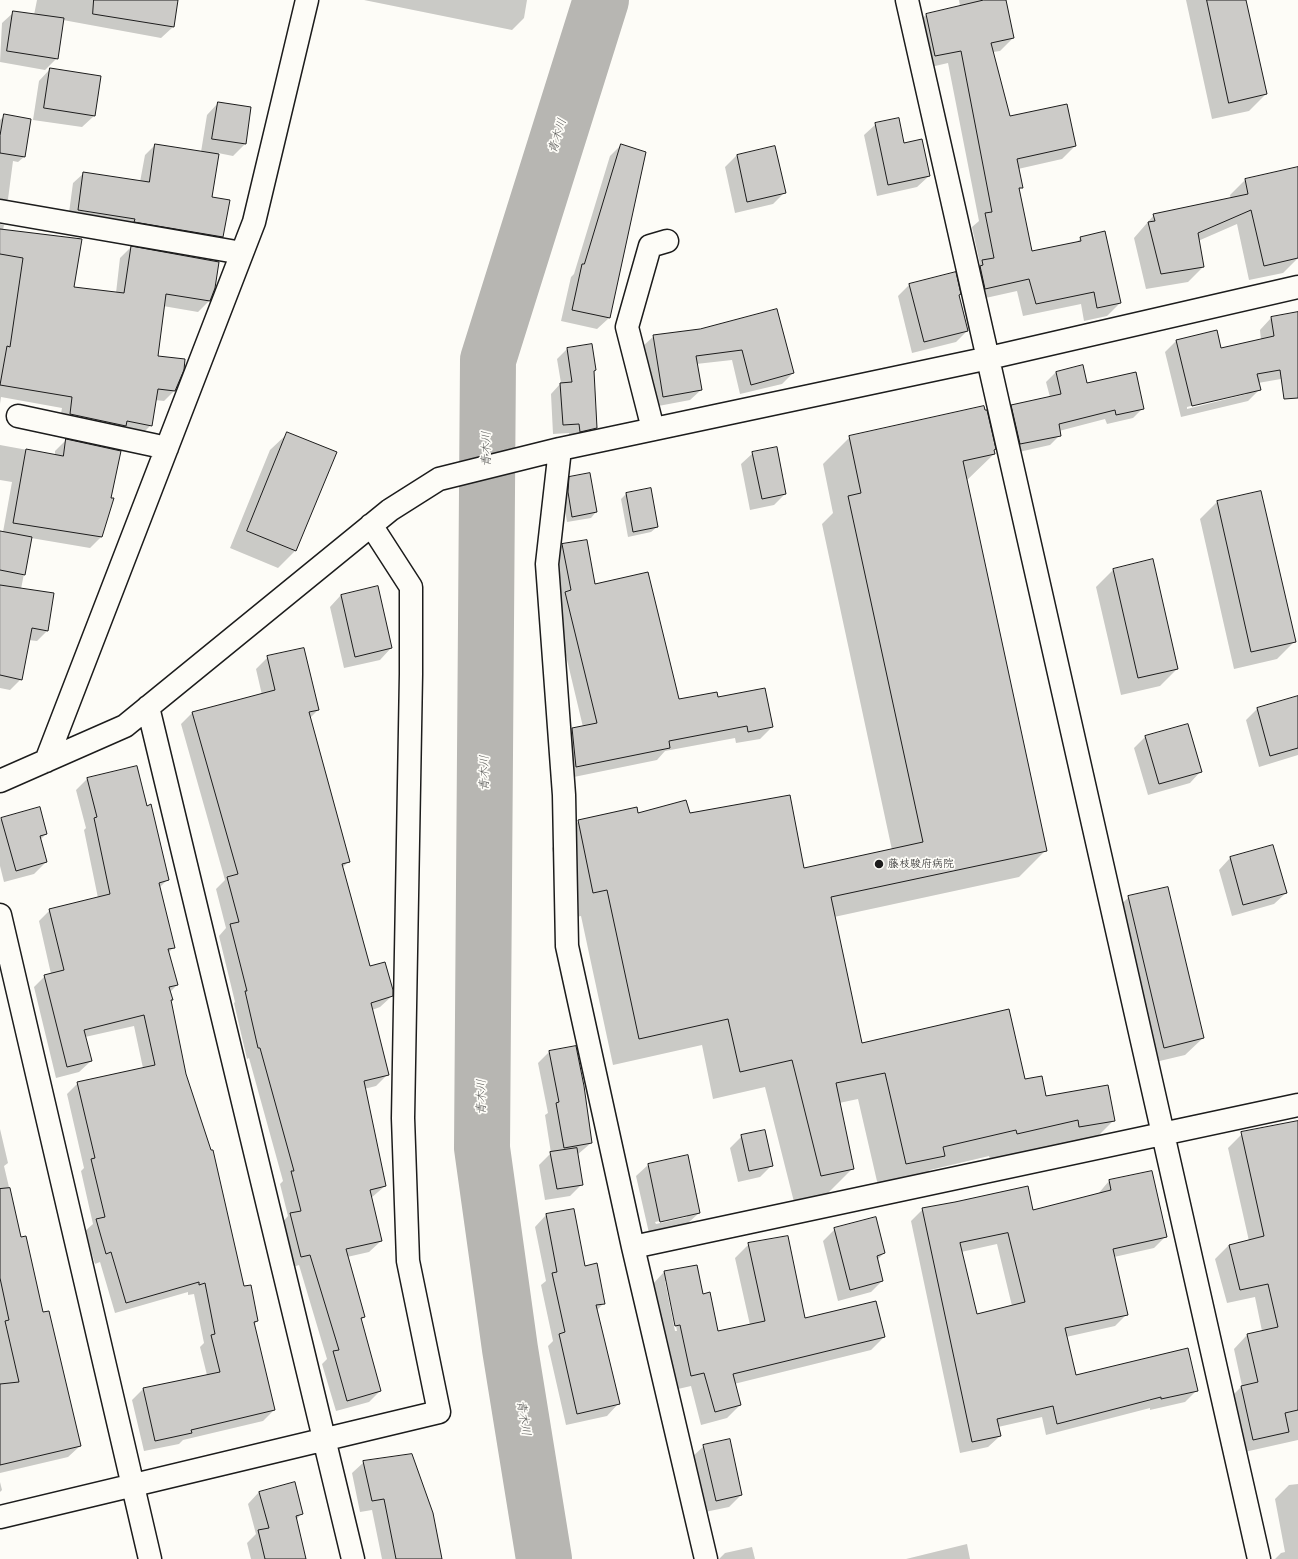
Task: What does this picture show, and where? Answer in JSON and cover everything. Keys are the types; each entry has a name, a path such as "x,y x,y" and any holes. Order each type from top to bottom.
{"street":[{"path":"46,761 254,222 307,0"},
{"path":"907,0 1259,1559"},
{"path":"0,211 242,253"},
{"path":"653,429 628,327 650,246 667,241"},
{"path":"0,781 125,726 390,510 439,479 537,454 988,358 1298,287"},
{"path":"18,416 167,448"},
{"path":"560,449 547,564 564,795 567,946 633,1247 706,1559"},
{"path":"0,1517 132,1484 439,1412 408,1260 403,1118 411,674 411,587 371,525"},
{"path":"148,707 354,1559"},
{"path":"0,916 150,1559"},
{"path":"633,1247 1298,1105"}],"building":[{"path":"94,0 178,0 174,27 93,14"},
{"path":"984,0 1006,0 1014,38 991,43 1010,116 1067,104 1076,146 1017,159 1023,188 1019,188 1032,251 1081,241 1080,237 1105,231 1121,303 1097,308 1094,292 1036,304 1029,279 985,289 980,266 983,265 982,260 994,258 985,213 992,212 961,51 935,56 926,14"},
{"path":"1207,0 1246,0 1267,94 1229,103"},
{"path":"13,11 64,18 58,59 7,51"},
{"path":"50,68 101,76 95,116 44,108"},
{"path":"218,102 251,107 246,144 212,139"},
{"path":"4,114 31,119 25,157 0,153 0,136"},
{"path":"899,118 904,143 922,139 930,176 888,185 875,123"},
{"path":"155,144 219,154 212,197 230,200 223,237 134,222 135,219 78,210 83,172 149,182"},
{"path":"621,144 646,152 610,318 572,310 582,264 584,264"},
{"path":"775,146 786,193 747,202 737,155"},
{"path":"1298,167 1298,258 1264,266 1251,210 1198,233 1204,267 1161,274 1148,222 1155,221 1153,214 1248,194 1245,179"},
{"path":"0,229 82,239 74,287 124,293 131,246 219,262 215,288 210,301 166,294 158,356 185,359 184,370 175,391 158,389 152,426 127,421 126,426 70,414 72,397 0,385 7,346 10,347 23,258 0,254"},
{"path":"956,272 961,294 959,295 968,331 924,342 909,284"},
{"path":"777,309 794,373 751,385 742,350 696,356 702,390 663,397 653,335 700,329"},
{"path":"1298,312 1298,398 1284,399 1280,370 1257,374 1261,390 1192,406 1176,340 1217,330 1221,348 1274,336 1271,317"},
{"path":"592,344 596,370 594,371 597,428 580,432 579,424 563,425 560,383 572,382 567,348"},
{"path":"1083,365 1087,383 1136,372 1144,409 1116,415 1115,410 1059,424 1061,436 1020,444 1011,405 1061,394 1056,372"},
{"path":"984,406 985,410 987,410 996,449 994,450 995,454 963,461 1047,851 831,897 862,1043 1009,1009 1025,1079 1042,1076 1046,1096 1108,1085 1115,1121 1079,1127 1078,1120 1017,1134 1016,1130 943,1147 945,1156 906,1164 885,1073 836,1083 854,1169 821,1176 792,1060 740,1072 728,1019 639,1039 607,890 593,893 578,820 637,807 638,813 686,800 690,813 790,795 804,868 923,842 848,496 861,493 849,436"},
{"path":"287,432 337,452 296,551 247,531"},
{"path":"66,439 121,451 111,498 114,498 102,537 13,523 26,449 63,456"},
{"path":"777,447 786,494 762,499 752,452"},
{"path":"590,473 597,512 572,517 568,492 569,477"},
{"path":"651,488 658,527 633,532 626,493"},
{"path":"1261,491 1296,642 1251,652 1217,501"},
{"path":"0,531 32,537 25,575 0,570"},
{"path":"587,540 595,584 648,572 679,699 717,692 718,697 765,688 773,727 748,732 747,726 669,741 670,748 576,767 572,728 597,723 565,592 571,590 562,544"},
{"path":"1153,559 1178,669 1138,678 1113,569"},
{"path":"0,585 54,593 48,631 32,628 22,680 0,675"},
{"path":"378,586 392,648 355,657 341,595"},
{"path":"304,648 319,710 309,712 350,862 342,864 370,966 385,962 393,990 393,996 371,1003 389,1075 364,1081 386,1186 370,1190 382,1241 346,1249 365,1317 361,1318 381,1391 347,1401 333,1351 339,1350 310,1255 301,1257 290,1213 301,1211 291,1171 294,1171 260,1048 258,1048 245,991 247,991 230,924 239,922 227,877 238,874 192,712 275,690 267,656"},
{"path":"1298,696 1298,748 1270,756 1257,708"},
{"path":"1188,724 1202,772 1159,784 1145,736"},
{"path":"137,766 147,806 151,804 169,880 159,883 175,948 168,949 178,985 169,987 173,1000 171,1000 186,1074 211,1150 213,1150 244,1286 251,1285 258,1321 254,1322 275,1410 191,1430 192,1433 155,1441 143,1388 220,1372 211,1335 215,1334 205,1283 199,1285 199,1282 126,1303 111,1252 106,1254 96,1219 105,1217 91,1159 95,1158 77,1082 155,1065 144,1015 84,1030 92,1061 67,1067 44,975 64,970 49,909 110,894 94,818 97,817 87,778"},
{"path":"40,807 47,834 40,836 47,862 16,871 1,818"},
{"path":"1273,845 1287,893 1243,905 1230,857"},
{"path":"1168,887 1204,1038 1164,1048 1128,896"},
{"path":"576,1046 584,1086 592,1143 564,1148 556,1103 559,1102 549,1051"},
{"path":"1298,1121 1298,1410 1285,1413 1289,1432 1253,1440 1241,1386 1258,1382 1247,1334 1278,1327 1268,1284 1240,1290 1229,1245 1264,1236 1241,1132"},
{"path":"765,1130 773,1166 749,1171 741,1135"},
{"path":"577,1148 583,1185 557,1189 550,1152"},
{"path":"688,1155 700,1213 660,1222 648,1164"},
{"path":"1152,1171 1167,1237 1113,1249 1128,1315 1065,1328 1076,1375 1188,1348 1198,1391 1161,1399 1161,1397 1057,1424 1053,1406 997,1419 1001,1436 972,1442 922,1208 1028,1186 1033,1210 1111,1190 1109,1180","holes":["1008,1233 1025,1302 977,1314 960,1243"]},
{"path":"10,1188 21,1237 26,1236 43,1312 49,1311 81,1446 0,1465 0,1384 19,1382 5,1321 9,1320 0,1278 0,1189"},
{"path":"574,1209 585,1266 597,1263 605,1304 596,1305 620,1404 577,1414 559,1334 565,1332 552,1273 557,1272 546,1214"},
{"path":"876,1217 885,1253 877,1256 883,1281 850,1290 834,1228"},
{"path":"788,1236 805,1318 876,1301 885,1337 733,1374 741,1405 715,1412 704,1373 691,1376 680,1325 675,1326 664,1271 697,1265 703,1294 710,1292 718,1331 765,1321 748,1243"},
{"path":"730,1439 742,1495 716,1501 703,1445"},
{"path":"412,1454 433,1513 442,1559 396,1559 384,1499 372,1501 363,1461"},
{"path":"295,1482 303,1514 296,1516 306,1559 265,1559 258,1530 269,1528 259,1492"}],"waterway":[{"name":"青木川","path":"544,1559 510,1349 482,1148 488,360 601,0"}],"place":[{"name":"藤枝駿府病院","path":"879,864"}]}
